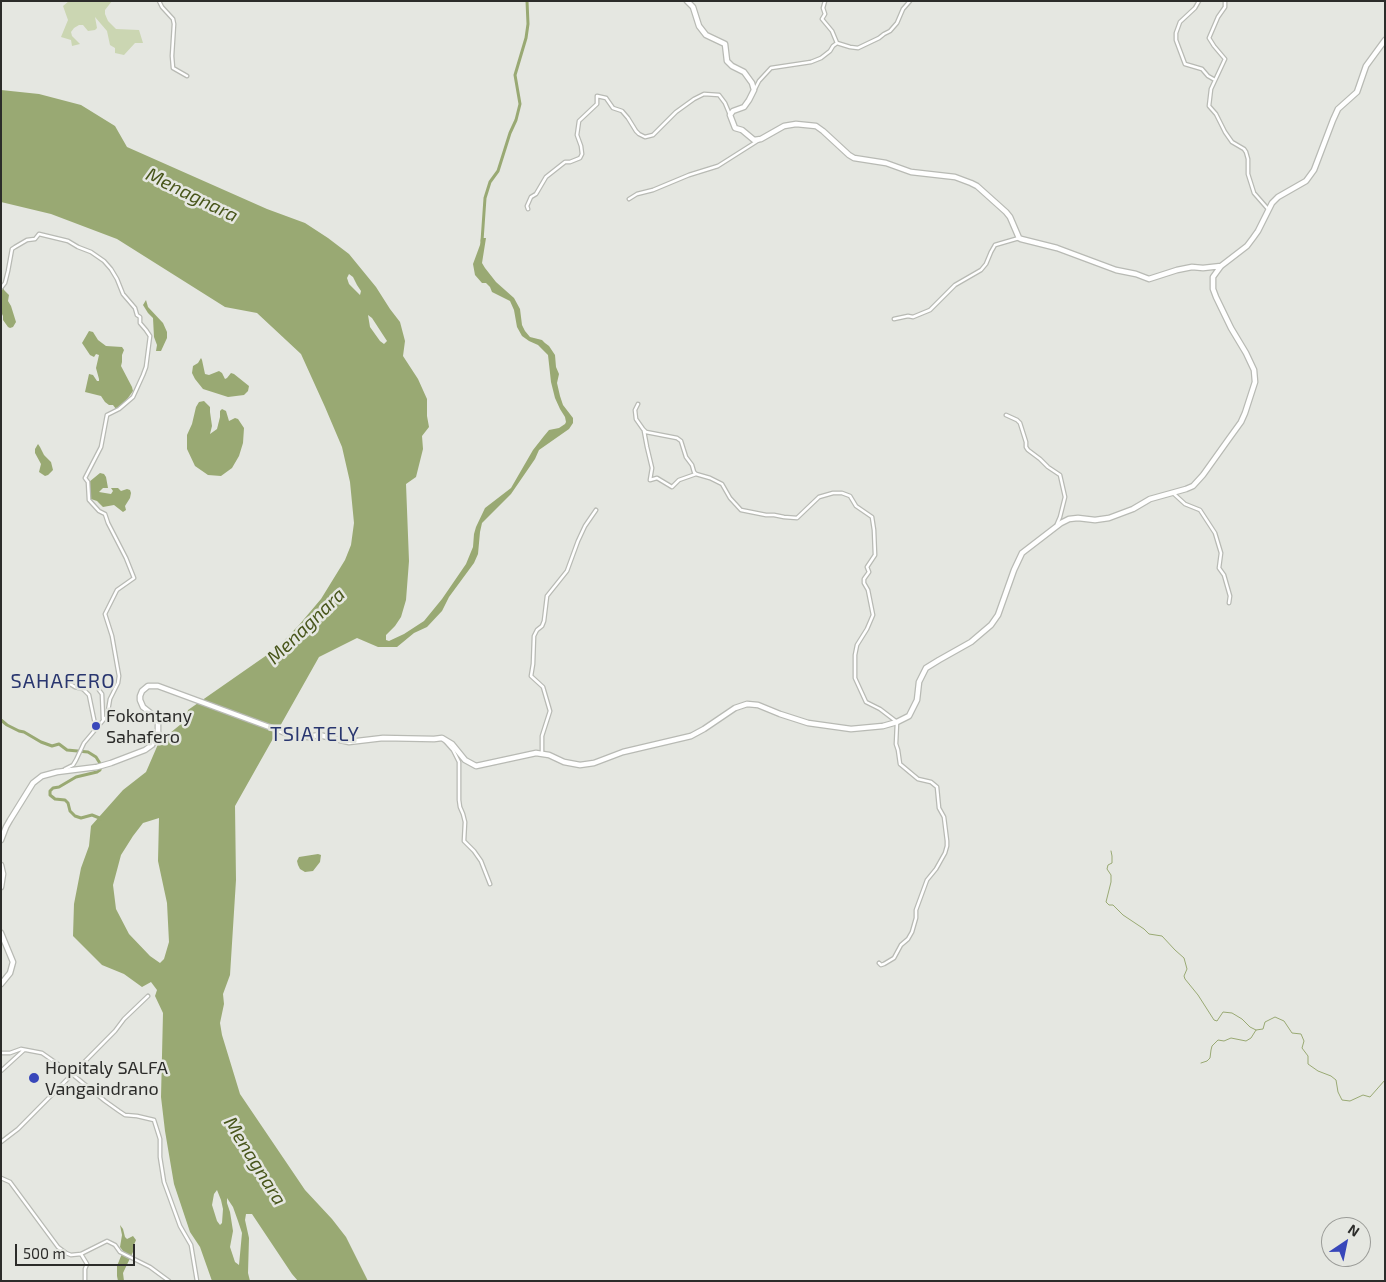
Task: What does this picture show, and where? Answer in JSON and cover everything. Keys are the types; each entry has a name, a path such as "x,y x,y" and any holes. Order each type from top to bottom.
{"main road":[{"path":"687,1 693,7 698,26 706,35 725,44 727,61 744,72 752,83 754,90 749,100 744,107 733,111 730,115 735,128 742,130 754,140 761,139 784,126 796,124 816,126 854,158 886,163 911,172 955,177 971,182 1006,212 1021,239 1057,248 1116,270 1149,279 1192,267 1221,266"},
{"path":"1,840 6,827 34,783 42,776 111,764 145,750 152,745 158,734 158,719 143,707 140,700 142,691 148,686 158,686 298,736 319,735 350,742 383,738 442,738 452,744 465,760 476,766 536,753 580,765 594,763 623,752 691,736 735,708 747,704 758,705 808,723 850,729 861,729 898,722 909,716 917,700 919,682 926,668 971,642 991,625 998,615 1019,556 1069,519 1103,520 1117,516 1150,500 1193,486 1203,475 1240,422 1245,413 1255,382 1253,366 1216,297 1212,277 1221,266 1247,246 1258,231 1272,203 1278,197 1306,181 1314,170 1332,120 1338,109 1357,92 1366,66 1385,40"},
{"path":"1,864 1,887"},
{"path":"1,933 12,958 13,965 10,973 1,984"}],"street":[{"path":"159,1 174,24 173,68 188,76"},
{"path":"825,1 823,8 825,14 822,19 832,31 837,43"},
{"path":"837,43 858,48 879,38 890,31 897,23 910,1"},
{"path":"1199,1 1180,22 1176,33 1176,40 1185,64 1202,69 1215,80"},
{"path":"1225,1 1225,7 1218,17 1209,38 1225,59 1211,89 1209,106 1216,114 1232,142 1246,152 1248,174 1254,193 1268,209"},
{"path":"754,90 759,81 771,68 811,62 830,52 837,43"},
{"path":"528,209 527,206 531,197 536,194 546,177 565,162 580,158 582,154 581,146 577,135 579,121 597,104 597,96 606,98 613,108 622,111 639,134 645,138 653,135 676,112 704,94 719,95 730,115"},
{"path":"629,199 637,194 653,190 688,175 718,166 761,139"},
{"path":"2,287 8,272 12,248 27,240 35,239 39,234 68,241 91,252 104,262 117,279 123,294 140,317 140,323 150,336 146,367 143,375 129,401 107,415 101,447 86,478 90,500 105,514 134,578 117,590 105,614 112,636 119,676 118,683 110,699 108,712 84,743 73,765 57,772"},
{"path":"894,319 908,316 913,317 930,310 955,285 981,270 995,245 1019,238"},
{"path":"638,404 635,410 636,419 639,424 644,430 652,434 677,438 681,441 686,457 696,474"},
{"path":"1006,415 1018,420 1020,423 1028,450 1060,475 1065,492 1064,500 1058,522 1053,529"},
{"path":"644,430 646,448 652,468 650,480 657,478 672,487 679,480 696,474 704,476 722,484 739,509 766,515 797,518 819,497 833,493 842,493 850,496 856,506 872,517 875,555 867,567 869,572 864,579 864,583 868,590 873,615 867,630 857,645 855,678 866,702 898,722 896,744 900,764 918,779 931,782 937,787 939,808 945,825 947,846 941,860 927,880 915,913 916,918 912,932 908,939 901,945 898,953 890,962 881,965 879,963"},
{"path":"1173,493 1186,504 1200,510 1215,533 1221,554 1219,568 1224,575 1230,603"},
{"path":"542,754 542,736 550,711 542,687 530,676 533,664 534,636 544,621 547,596 567,571 585,526 596,510"},
{"path":"70,684 83,689 89,694 96,729"},
{"path":"99,690 102,694 103,720"},
{"path":"442,738 453,750 459,762 459,800 463,814 464,840 481,861 490,884"},
{"path":"1,1142 18,1129 148,996"},
{"path":"1,1053 10,1053 18,1049 44,1055 125,1115 154,1120 160,1139 161,1169 164,1182 180,1226 191,1245 198,1281"},
{"path":"1,1071 24,1050"},
{"path":"1,1178 10,1182 58,1247 71,1255 81,1254 107,1241 115,1245 122,1253 150,1267 169,1281"},
{"path":"81,1254 87,1264 85,1281"}],"shaded area":[{"path":"69,1 112,1 105,10 108,21 116,29 139,30 143,43 135,43 124,55 115,53 115,48 110,45 107,31 95,17 97,28 95,30 88,31 83,25 74,28 71,32 72,36 80,44 72,46 71,40 61,37 68,20 63,6"}],"water":[{"name":"Menagnara","path":"1,90 39,94 81,105 115,126 127,147 267,209 305,223 349,254 376,287 400,322 405,341 403,356 418,379 427,399 429,427 422,436 423,449 416,477 406,484 409,561 406,600 401,617 386,635 386,640 389,641 424,621 442,599 466,564 473,547 476,527 485,508 511,488 533,450 549,430 559,428 566,422 555,398 548,355 538,345 522,336 517,327 514,310 510,301 492,292 486,283 482,283 475,275 473,264 481,238 486,238 482,263 485,268 496,282 514,298 520,309 522,325 525,331 530,337 542,340 555,355 559,374 557,383 560,396 563,405 573,418 573,423 569,429 539,450 511,494 482,523 478,554 474,563 449,597 442,611 427,627 414,633 397,647 378,647 357,638 319,657 235,806 236,880 230,975 223,994 224,1004 220,1023 222,1035 240,1094 305,1190 346,1237 368,1281 298,1281 252,1214 246,1214 245,1220 249,1238 248,1273 250,1281 212,1281 200,1247 190,1232 174,1184 161,1097 163,1013 155,996 157,990 151,982 142,987 124,974 102,965 73,936 74,904 81,868 89,846 91,826 123,790 146,772 159,742 186,720 188,710 277,648 299,625 321,599 345,560 351,545 354,523 350,482 342,447 301,354 257,313 225,307 117,239 51,214 1,202","holes":["349,274 353,277 361,291 360,295 349,284 347,278","368,315 387,341 384,344 380,341 370,327","159,818 158,861 167,903 169,942 164,959 160,963 150,956 129,934 116,909 113,885 121,855 143,823","217,1190 223,1209 222,1223 220,1225 212,1205 214,1194","227,1198 233,1207 242,1233 239,1265 235,1262 230,1247 233,1231"]},
{"path":"1,280 4,290 9,295 8,301 16,322 10,328 3,320 1,312"},
{"path":"146,300 148,307 163,323 167,332 167,338 161,351 156,351 157,345 154,337 153,318 143,305"},
{"path":"89,331 93,332 98,340 106,346 122,347 124,350 121,366 133,391 123,405 116,409 113,405 105,402 101,396 85,392 89,374 99,381 96,368 99,355 96,354 94,357 90,355 82,343"},
{"path":"201,358 205,374 209,375 219,371 225,379 231,373 234,374 249,386 248,391 244,395 228,397 203,389 192,373 193,366"},
{"path":"204,401 210,407 212,426 210,434 217,429 222,409 226,411 229,421 235,418 238,419 244,428 243,443 239,456 232,468 221,476 208,475 195,466 187,449 187,435 196,407 199,402"},
{"path":"38,444 44,455 51,462 53,470 45,476 39,472 41,464 35,453"},
{"path":"100,473 106,477 108,488 103,488 99,492 111,494 113,491 111,488 118,488 121,491 130,490 130,498 125,506 126,510 123,512 114,505 103,507 97,501 91,499 89,482"},
{"path":"321,855 320,862 313,871 305,872 300,869 297,861 299,857"},
{"path":"120,1225 127,1239 133,1236 136,1240 133,1252 123,1273 124,1281 118,1281 117,1276 117,1266 123,1251 120,1247 122,1235"}],"waterway":[{"path":"482,241 485,198 490,182 498,171 520,104 515,75 526,38 528,24 527,1"},
{"path":"1,720 41,742 52,746 59,744 67,750 88,752 96,757 101,765 100,770 76,777 59,787 53,788 50,791 50,795 55,799 65,800 70,811 75,816 81,818 92,815 102,819"},
{"path":"1111,851 1112,863 1108,865 1107,869 1111,875 1111,882 1106,902 1109,905 1113,905 1123,915 1149,934 1162,936 1184,958 1187,969 1184,976 1185,979 1214,1020 1217,1021 1223,1012 1232,1013 1256,1030"},
{"path":"1201,1063 1210,1058 1212,1046 1218,1040 1224,1041 1231,1038 1246,1041 1251,1038 1256,1030 1263,1029 1265,1022 1275,1017 1284,1021 1292,1033 1301,1034 1304,1041 1302,1048 1308,1056 1308,1064 1336,1080 1338,1092 1342,1100 1350,1101 1363,1095 1370,1097 1385,1080"}],"place":[{"name":"Fokontany Sahafero","path":"96,726"},
{"name":"Hopitaly SALFA Vangaindrano","path":"34,1078"}],"district":[{"name":"SAHAFERO","path":"63,681"},
{"name":"TSIATELY","path":"315,734"}]}
